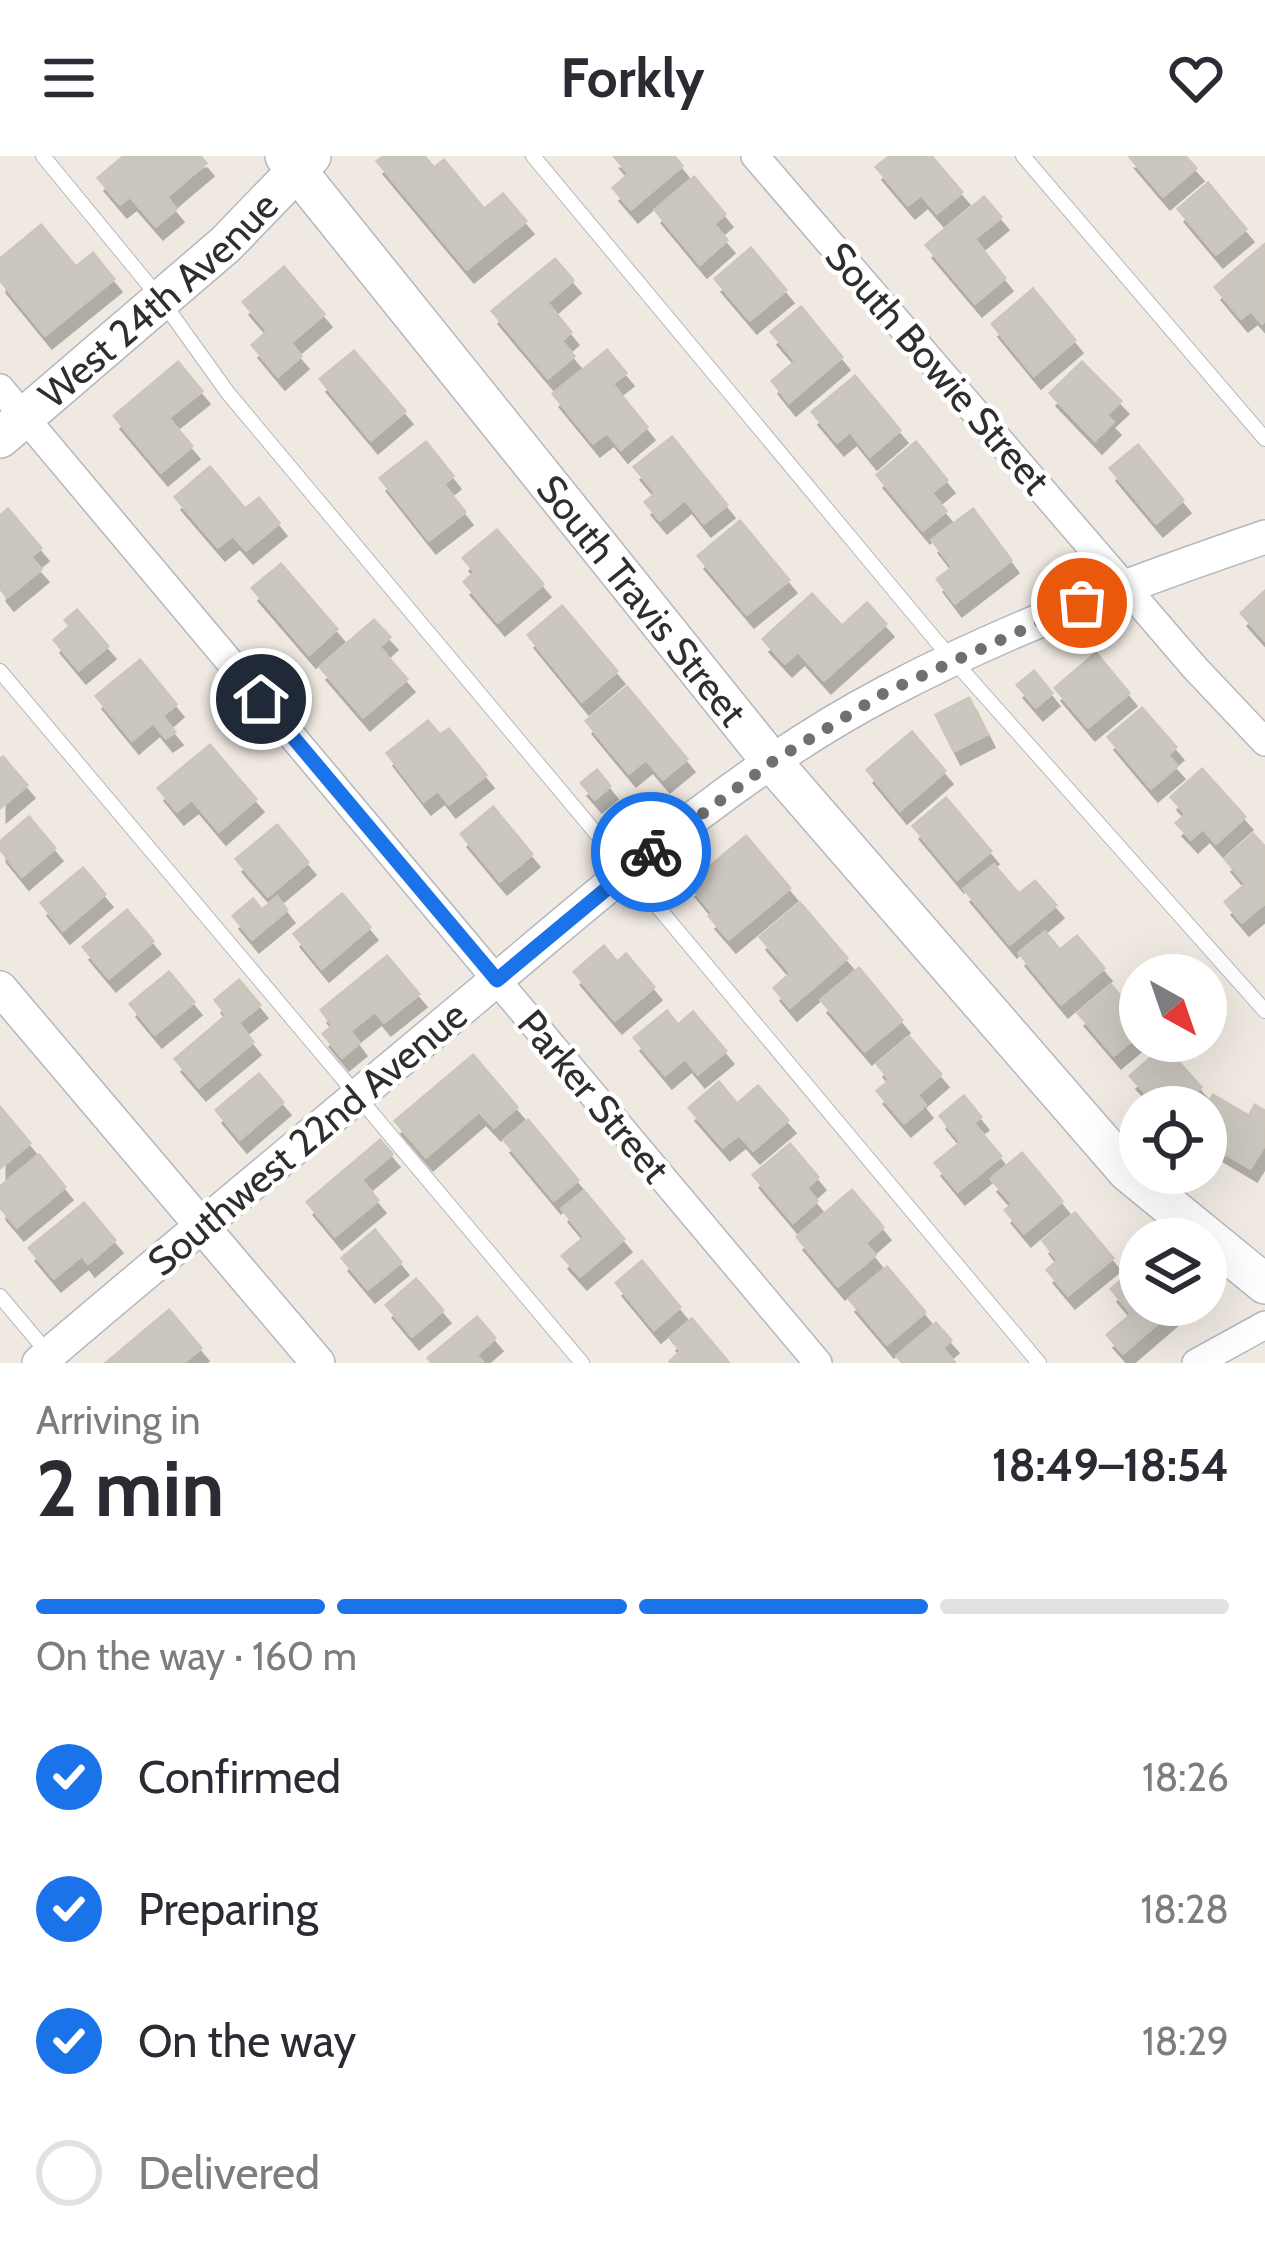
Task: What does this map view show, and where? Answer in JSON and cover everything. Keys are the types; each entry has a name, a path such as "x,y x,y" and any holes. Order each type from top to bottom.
{"main road":[{"name":"West 24th Avenue","path":"8,415 162,301 226,244 298,161"},
{"name":"South Travis Street","path":"298,161 772,762 1128,1172 1265,1284"}],"street":[{"name":"South Bowie Street","path":"755,156 1195,668 1265,742"},
{"name":"Parker Street","path":"8,415 497,980 818,1363"},
{"name":"Southwest 22nd Avenue","path":"48,1360 200,1225 627,871 772,762 886,692 953,660 1125,585 1265,537"},
{"path":"0,988 318,1363"},
{"path":"1196,1363 1265,1325"}],"lane":[{"path":"43,156 162,301 227,393 1039,1363"},
{"path":"533,156 953,660 1265,1011"},
{"path":"1023,156 1265,439"},
{"path":"0,671 582,1363"},
{"path":"0,1296 48,1360"}],"building":[{"path":"124,156 200,156 206,163 166,197 176,209 156,226 130,196 120,204 98,178"},
{"path":"384,156 424,156 434,168 444,160 484,209 503,194 526,221 467,269 377,161"},
{"path":"614,156 674,156 682,166 631,209 613,188 629,174"},
{"path":"890,156 931,156 962,192 937,213 921,194 908,205 876,167"},
{"path":"1129,156 1185,156 1196,168 1163,196"},
{"path":"694,177 725,214 713,224 727,240 700,264 655,210"},
{"path":"1208,183 1246,229 1216,254 1178,209"},
{"path":"984,197 1001,217 974,239 1005,278 975,303 926,245"},
{"path":"41,225 76,267 93,253 114,279 45,335 0,280 0,259"},
{"path":"1264,245 1262,323 1251,310 1241,318 1215,287"},
{"path":"751,248 786,290 750,320 715,279"},
{"path":"555,259 573,280 547,303 571,332 561,341 574,356 548,378 492,311"},
{"path":"284,267 324,314 290,343 301,356 278,376 252,345 268,331 243,302"},
{"path":"1033,289 1075,340 1034,375 992,324"},
{"path":"801,307 842,357 789,402 772,381 796,361 771,332"},
{"path":"607,350 626,373 612,384 647,427 621,449 607,432 593,443 553,394"},
{"path":"354,351 405,411 371,440 320,379"},
{"path":"178,362 202,391 168,418 192,446 161,472 114,416"},
{"path":"1082,362 1121,401 1106,415 1113,422 1095,440 1050,393"},
{"path":"855,376 900,430 870,456 850,431 837,442 812,412"},
{"path":"672,437 727,505 704,523 685,499 660,520 645,502 656,493 634,467"},
{"path":"426,442 453,476 443,484 465,512 429,540 380,478"},
{"path":"916,442 947,480 931,493 946,511 923,530 877,475"},
{"path":"1138,445 1183,500 1156,523 1110,468"},
{"path":"210,467 245,509 259,498 279,523 246,550 233,535 218,547 175,497"},
{"path":"8,509 41,548 30,557 41,569 7,597 0,588 0,516"},
{"path":"973,509 1011,560 955,603 937,579 953,567 932,540"},
{"path":"740,521 789,580 747,614 698,556"},
{"path":"497,530 543,584 498,622 464,582 475,572 463,558"},
{"path":"281,564 337,629 309,654 252,588"},
{"path":"1265,591 1265,640 1241,613"},
{"path":"812,594 842,626 867,603 886,624 824,680 798,651 785,663 763,639"},
{"path":"562,606 617,671 582,701 528,635"},
{"path":"77,610 108,646 79,670 54,640 70,626 65,620"},
{"path":"374,620 390,637 379,647 407,679 363,717 320,667"},
{"path":"1096,653 1129,693 1088,727 1055,688"},
{"path":"140,660 176,704 162,716 175,732 166,738 153,722 132,740 96,696"},
{"path":"1034,671 1052,693 1036,707 1017,685"},
{"path":"627,687 687,759 663,779 646,759 629,773 586,721"},
{"path":"969,698 987,734 954,751 936,715"},
{"path":"1142,708 1176,747 1167,755 1177,766 1151,788 1108,737"},
{"path":"428,721 440,735 449,729 486,775 449,804 438,790 424,801 387,753"},
{"path":"912,732 945,771 900,810 867,770"},
{"path":"210,745 256,799 219,831 192,799 177,811 158,788"},
{"path":"0,759 27,785 0,808"},
{"path":"1202,769 1245,817 1216,843 1203,828 1191,839 1176,823 1186,814 1171,797"},
{"path":"597,770 610,786 595,799 581,783"},
{"path":"946,798 991,851 957,879 913,826"},
{"path":"493,807 532,854 500,881 461,834"},
{"path":"29,817 55,848 22,876 0,849 0,842"},
{"path":"277,825 308,862 268,896 236,859"},
{"path":"1253,834 1265,847 1265,903 1242,922 1225,902 1246,884 1225,859"},
{"path":"746,836 790,888 729,939 689,884"},
{"path":"994,865 1019,894 1035,881 1056,905 1010,944 964,889"},
{"path":"83,868 105,894 63,930 41,903"},
{"path":"342,894 370,927 322,968 294,934"},
{"path":"277,897 287,910 252,939 233,916 253,899 262,910"},
{"path":"800,903 847,958 790,1007 774,988 791,973 760,937"},
{"path":"127,910 153,941 109,978 83,947"},
{"path":"1045,932 1060,950 1077,936 1104,968 1061,1004 1019,953"},
{"path":"604,946 617,962 626,954 654,987 615,1020 574,972"},
{"path":"387,956 419,994 384,1022 375,1011 350,1031 359,1043 342,1057 323,1034 333,1025 321,1010"},
{"path":"859,968 902,1020 865,1051 821,1000"},
{"path":"169,972 194,1002 155,1034 130,1004"},
{"path":"239,980 260,1005 238,1023 253,1042 199,1087 175,1059 227,1015 215,1000"},
{"path":"1111,985 1119,995 1119,1051 1114,1055 1078,1013"},
{"path":"667,1011 678,1025 693,1012 726,1051 698,1074 685,1058 665,1075 634,1038"},
{"path":"909,1037 941,1074 917,1095 925,1105 904,1123 877,1091 890,1080 877,1064"},
{"path":"473,1055 517,1107 494,1127 479,1111 426,1157 395,1121"},
{"path":"1146,1062 1178,1062 1200,1086 1139,1086 1130,1076"},
{"path":"259,1074 283,1102 240,1139 216,1110"},
{"path":"719,1082 737,1104 758,1086 788,1120 753,1150 739,1134 723,1147 689,1108"},
{"path":"964,1096 981,1117 973,1123 1001,1156 958,1191 935,1163 961,1142 940,1116"},
{"path":"1227,1103 1249,1116 1255,1105 1265,1111 1265,1144 1250,1168 1227,1154"},
{"path":"0,1107 30,1143 0,1168"},
{"path":"528,1120 578,1180 554,1200 504,1140"},
{"path":"380,1140 392,1154 361,1180 378,1200 335,1236 307,1202"},
{"path":"790,1144 818,1177 806,1188 817,1201 793,1222 753,1175"},
{"path":"1022,1153 1062,1201 1024,1233 1005,1210 1013,1204 991,1179"},
{"path":"39,1155 65,1187 17,1227 0,1207 0,1187"},
{"path":"852,1190 883,1227 865,1243 875,1255 838,1286 797,1237"},
{"path":"584,1191 624,1239 580,1276 562,1256 585,1237 562,1209"},
{"path":"84,1203 115,1240 88,1263 82,1255 54,1278 29,1248"},
{"path":"1075,1213 1113,1258 1068,1295 1047,1270 1058,1260 1043,1241"},
{"path":"375,1230 401,1262 368,1289 342,1258"},
{"path":"642,1261 680,1307 654,1329 616,1283"},
{"path":"887,1267 925,1312 887,1344 849,1299"},
{"path":"416,1279 443,1310 412,1336 386,1305"},
{"path":"169,1310 201,1348 183,1363 106,1363"},
{"path":"477,1317 495,1338 476,1355 483,1363 432,1363 428,1358"},
{"path":"692,1319 729,1363 670,1361 681,1351 670,1338"},
{"path":"936,1323 951,1340 942,1348 955,1363 903,1363 897,1356"},
{"path":"1119,1325 1154,1326 1123,1353 1107,1335"}],"way so far":[{"path":"651,852 772,762 886,692 1082,603"}],"route":[{"path":"261,699 497,980 651,852"}]}
